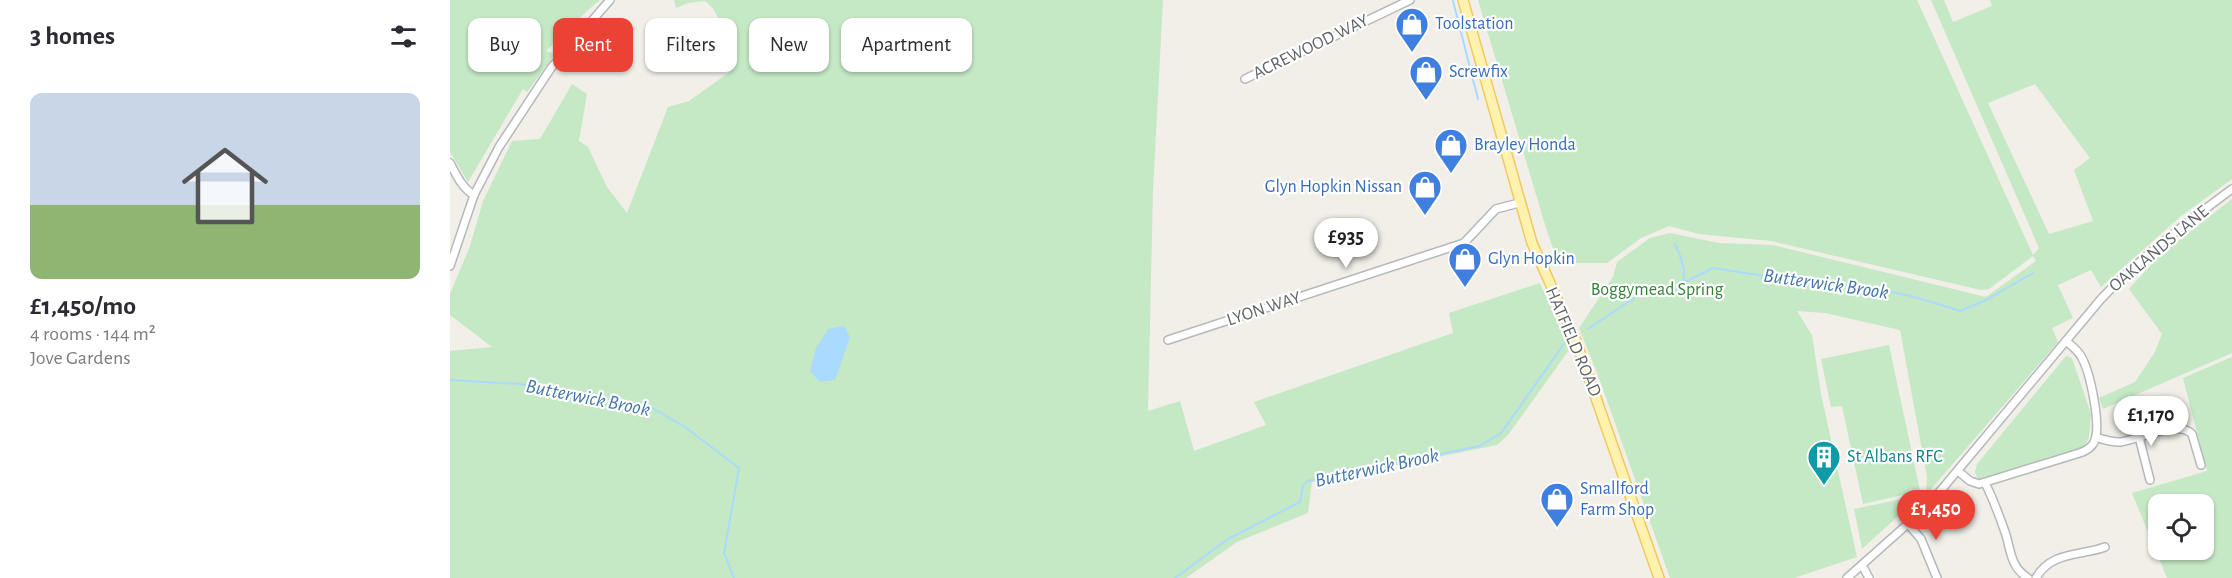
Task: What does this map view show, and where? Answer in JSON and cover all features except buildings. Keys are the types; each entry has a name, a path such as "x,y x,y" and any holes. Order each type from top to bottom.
{"main road":[{"name":"HATFIELD ROAD","path":"1463,0 1519,203 1538,260 1576,341 1659,578"}],"street":[{"path":"450,266 474,195 499,147 551,68 610,0"},
{"name":"ACREWOOD WAY","path":"1245,79 1410,0"},
{"path":"450,163 461,184 474,195"},
{"name":"OAKLANDS LANE","path":"1847,578 1908,524 1958,471 2101,299 2128,270 2232,189"},
{"name":"LYON WAY","path":"1168,340 1464,243 1496,209 1519,203"},
{"path":"1958,471 1972,483 1985,483 2083,452 2091,446 2096,437 2096,412 2083,359 2066,341"},
{"path":"2096,437 2116,442 2173,428 2190,431 2201,465"},
{"path":"2139,437 2150,480"},
{"path":"1985,483 2004,531 2013,563 2028,578"},
{"path":"1908,524 1921,539 1937,578"},
{"path":"2036,578 2043,568 2065,555 2093,552 2105,548"},
{"path":"1862,565 1869,578"}],"green space":[{"path":"450,0 600,0 580,18 553,18 553,44 546,51 553,53 553,57 527,92 523,89 468,182 450,152"},
{"path":"674,0 1163,0 1153,191 1148,411 1180,401 1194,451 1266,425 1254,402 1453,333 1449,313 1540,283 1569,350 1508,435 1497,445 1312,482 1308,513 1237,542 1186,578 450,578 450,351 492,347 450,315 450,294 470,246 483,201 512,141 540,139 572,84 587,94 579,141 588,147 607,187 627,213 668,107 689,101 730,72 737,72 737,18 717,18 715,11 705,1 688,3 676,8"},
{"name":"Boggymead Spring","path":"1478,0 1917,0 2033,255 2039,248 1931,0 1944,0 1953,22 1992,6 1990,0 2232,0 2232,179 2181,216 2101,287 2091,270 2058,285 2073,318 2052,328 2058,342 1926,495 1927,477 1900,330 1825,313 1797,311 1812,335 1821,394 1857,557 1794,578 1670,578 1579,328 1613,277 1617,262 1650,238 1670,233 1719,243 1773,245 1986,297 2036,261 2033,256 1989,289 1981,290 1771,241 1699,234 1669,226 1641,238 1607,263 1558,263","holes":["2035,84 2090,158 2074,170 2093,221 2049,234 1988,103"]},
{"path":"2232,199 2232,353 2103,409 2099,398 2135,382 2155,352 2162,334 2129,289 2160,255"},
{"path":"1889,345 1920,491 1863,504 1842,406 1831,407 1821,359"},
{"path":"2066,356 2072,358 2091,414 2089,438 2082,449 1978,480 1975,472 1977,464"},
{"path":"2232,357 2232,578 2167,578 2160,560 2214,560 2214,494 2148,494 2148,532 2132,493 2207,471 2183,378"},
{"path":"1921,495 1862,549 1854,509"}],"water":[{"path":"844,326 850,337 835,380 820,382 810,371 816,348 828,329"}],"waterway":[{"path":"1453,1 1478,99"},
{"name":"Butterwick Brook","path":"1588,329 1637,296 1679,290 1684,273 1675,244"},
{"name":"Butterwick Brook","path":"1683,283 1713,268 1824,285 1838,282 1850,288 1872,288 1899,293 1960,311 1986,300 2033,273"},
{"name":"Butterwick Brook","path":"1175,578 1228,539 1300,502 1303,486 1307,481 1480,446 1501,433 1564,344"},
{"name":"Butterwick Brook","path":"450,380 520,384 649,406 685,427 739,468 724,553 734,578"}],"place":[{"name":"Toolstation","path":"1412,53"},
{"name":"Screwfix","path":"1426,101"},
{"name":"Brayley Honda","path":"1451,174"},
{"name":"Glyn Hopkin Nissan","path":"1425,216"},
{"name":"Glyn Hopkin","path":"1465,288"},
{"name":"St Albans RFC","path":"1824,486"},
{"name":"Smallford Farm Shop","path":"1557,528"}]}
